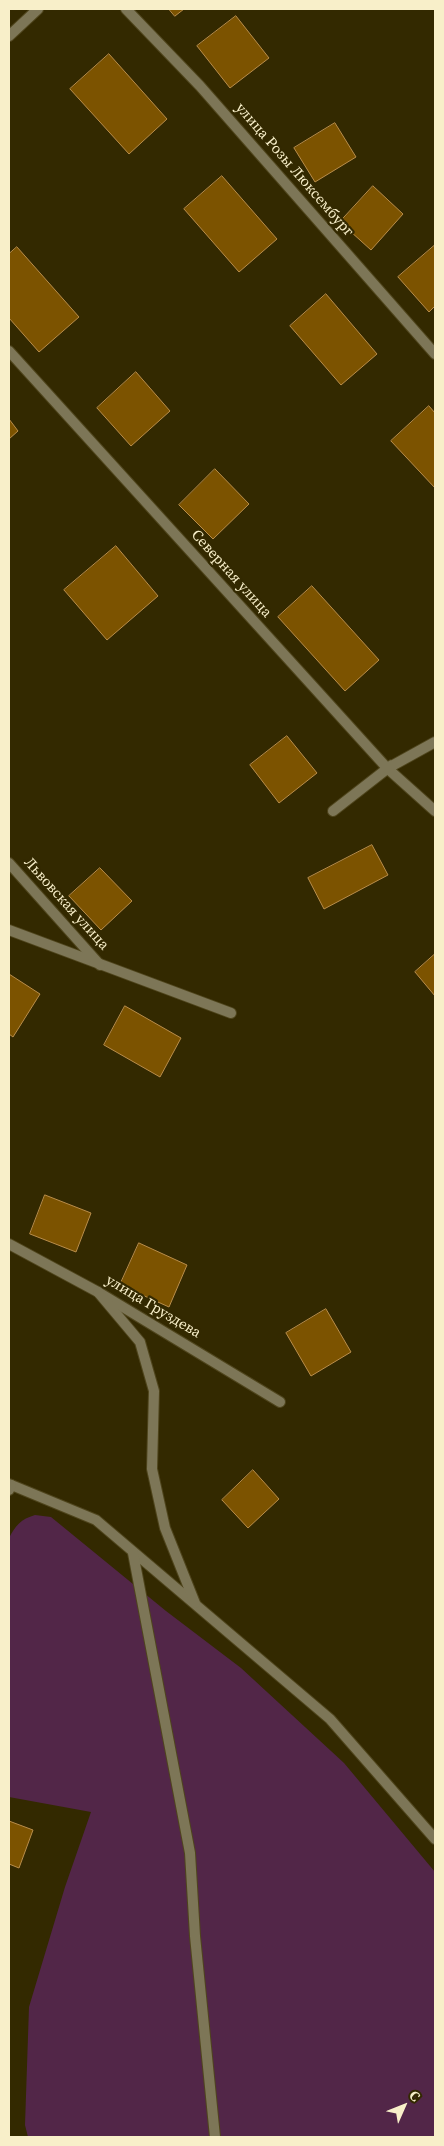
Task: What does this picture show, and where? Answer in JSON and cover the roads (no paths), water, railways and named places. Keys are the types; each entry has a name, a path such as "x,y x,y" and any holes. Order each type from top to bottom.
{"street":[{"path":"9,36 38,9"},
{"name":"улица Розы Люксембург","path":"126,9 207,93 435,354"},
{"name":"Северная улица","path":"9,351 390,766 435,811"},
{"path":"333,811 390,766 435,742"},
{"name":"Львовская улица","path":"9,862 100,965"},
{"path":"9,930 231,1013"},
{"name":"улица Груздева","path":"9,1244 98,1292 280,1402"},
{"path":"98,1292 140,1342 154,1391 152,1469 165,1528 195,1603"},
{"path":"10,1486 96,1520 330,1718 435,1839"},
{"path":"133,1553 190,1853 195,1936 215,2137"}]}
